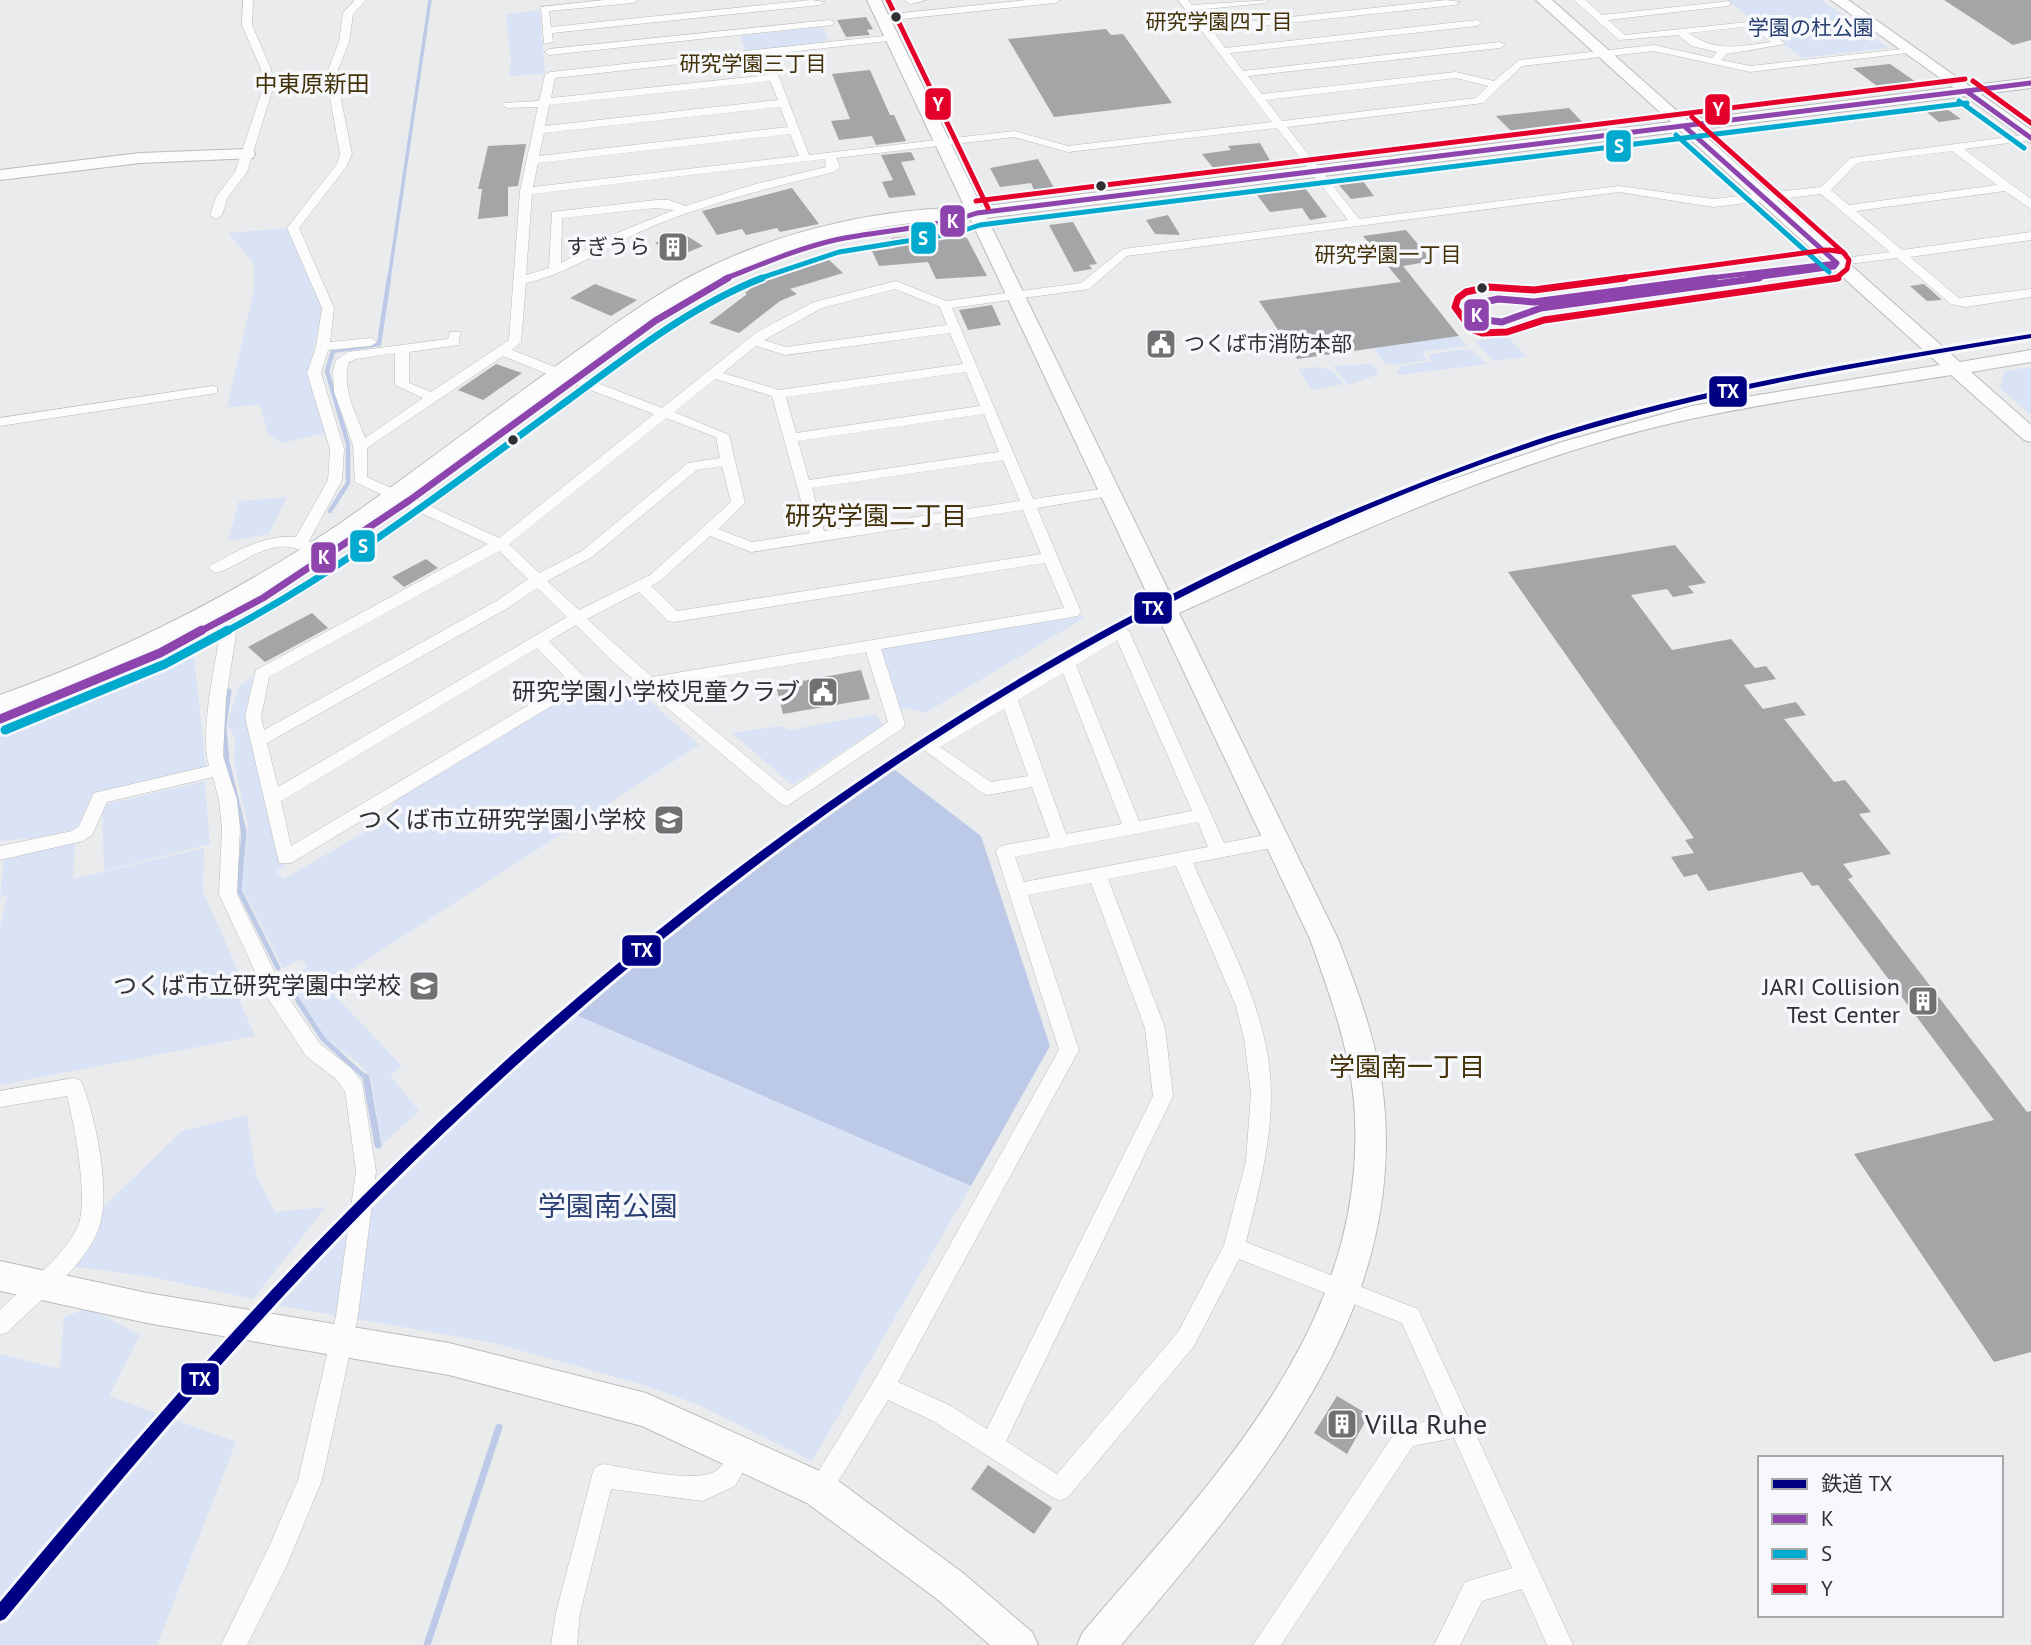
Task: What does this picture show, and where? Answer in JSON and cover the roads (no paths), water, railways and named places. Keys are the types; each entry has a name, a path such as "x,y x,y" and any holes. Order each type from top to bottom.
{"main road":[{"path":"0,719 105,678 219,624 318,565 403,497 567,376 689,299 756,265 836,240 954,221 977,214 2031,83"},
{"path":"0,705 103,666 162,638 308,546 403,497"}],"street":[{"path":"216,215 222,197 241,172 269,85 266,69 247,25 248,0"},
{"path":"216,568 274,541 308,546 335,480 337,449 329,430 314,373 323,347 328,308 293,228 342,165 346,154 331,75 344,43 348,13 361,0"},
{"path":"360,447 515,342 526,191 550,75 544,9 575,3 633,0"},
{"path":"874,0 1324,939 1354,1019 1369,1103 1368,1178 1359,1233 1343,1289 1307,1372 1242,1468 1096,1645"},
{"path":"916,15 909,1 921,0"},
{"path":"883,18 1055,0"},
{"path":"1186,4 1265,0"},
{"path":"1543,0 2031,436"},
{"path":"1579,0 1623,38 1754,23 1780,44 1724,51 1696,44 1681,32"},
{"path":"1600,18 1727,3 1723,0"},
{"path":"1838,0 2031,137"},
{"path":"547,30 820,1 839,45"},
{"path":"1186,4 1356,223"},
{"path":"1206,29 1459,6 1519,64"},
{"path":"549,52 829,23"},
{"path":"1223,51 1477,23"},
{"path":"550,75 893,38"},
{"path":"1241,74 1500,45"},
{"path":"526,191 1014,134 1068,149 1479,101 1519,64 1654,48 1750,69 1907,50"},
{"path":"1714,61 1724,51"},
{"path":"766,53 804,158"},
{"path":"1259,98 1456,75 1496,85"},
{"path":"512,107 775,77"},
{"path":"538,130 784,103"},
{"path":"531,160 794,130"},
{"path":"539,641 579,682 285,858 274,798 253,717 262,674 500,544 754,341 818,305 895,285 945,305 1085,286 1123,253 1619,189 1713,203 1824,190 1853,160 2031,137"},
{"path":"1954,147 2031,205"},
{"path":"0,175 150,157 247,154"},
{"path":"520,280 546,276 621,235 683,209 743,189 830,170 834,166 829,155"},
{"path":"1847,209 2007,187"},
{"path":"1824,190 1955,300 1965,303 2031,293"},
{"path":"555,271 556,215 656,204 669,204 683,209"},
{"path":"1837,263 2031,236"},
{"path":"648,683 1073,612 945,305"},
{"path":"754,341 785,351 955,328"},
{"path":"323,347 455,335 454,342 352,355 343,360 337,372 347,413 360,447 360,479 500,544 648,683 787,800 897,724 873,646"},
{"path":"402,349 402,385 433,398"},
{"path":"274,798 539,641 655,578 738,503 722,435 502,351"},
{"path":"1165,610 1406,503 1569,446 1692,412 2031,356"},
{"path":"714,374 778,394 971,368"},
{"path":"0,422 212,390"},
{"path":"778,394 818,537"},
{"path":"790,438 989,409"},
{"path":"804,485 1008,455"},
{"path":"260,740 587,554 693,466 727,461"},
{"path":"708,530 751,547 1110,492"},
{"path":"641,585 674,617 1050,557"},
{"path":"219,624 228,635 218,698 217,769 228,800 231,828 228,894 274,992 313,1050 343,1073 355,1088 366,1171 342,1341 310,1480 277,1558 234,1645"},
{"path":"1038,780 988,789 928,747 1121,631 1219,851"},
{"path":"1068,663 1133,828"},
{"path":"1009,699 1060,842"},
{"path":"0,853 77,836 86,830 100,797 217,769"},
{"path":"820,1490 883,1387 1069,1050 1005,852 1203,815"},
{"path":"1018,890 1276,840"},
{"path":"883,1387 941,1413 1060,1489 1186,1339 1234,1247 1256,1161 1261,1093 1254,1038 1246,1006 1182,858"},
{"path":"992,1445 1163,1096 1155,1028 1097,874"},
{"path":"0,1099 73,1086 88,1143 90,1227 76,1247 0,1325"},
{"path":"1234,1247 1410,1316 1560,1645"},
{"path":"0,1276 38,1286 449,1359 646,1410 820,1490 950,1586 1019,1645"},
{"path":"1266,1645 1406,1436 1461,1425"},
{"path":"564,1645 568,1613 602,1476 703,1489 727,1478 742,1452"},
{"path":"1447,1645 1474,1591 1528,1576"}],"waterway":[{"path":"389,279 430,0"},
{"path":"330,511 348,483 348,444 327,371 333,351 379,344 389,278"},
{"path":"229,691 224,726 227,761 244,831 239,890 278,968"},
{"path":"284,979 323,1039 366,1078"},
{"path":"366,1078 378,1145"},
{"path":"427,1645 499,1427"}],"rail line":[{"name":"TX","path":"0,1614 137,1450 232,1343 379,1188 502,1071 628,961 759,858 893,762 1033,674 1178,594 1329,522 1488,459 1621,417 1688,400 1825,371 2031,336"}],"place":[{"name":"すぎうら","path":"673,247"},
{"name":"つくば市消防本部","path":"1161,344"},
{"name":"研究学園小学校児童クラブ","path":"823,692"},
{"name":"つくば市立研究学園小学校","path":"669,820"},
{"name":"つくば市立研究学園中学校","path":"424,986"},
{"name":"JARI Collision Test Center","path":"1923,1001"},
{"name":"Villa Ruhe","path":"1342,1424"}],"district":[{"name":"研究学園四丁目","path":"1219,22"},
{"name":"研究学園三丁目","path":"753,64"},
{"name":"中東原新田","path":"312,84"},
{"name":"研究学園一丁目","path":"1388,255"},
{"name":"研究学園二丁目","path":"876,516"},
{"name":"学園南一丁目","path":"1407,1067"}],"park label":[{"name":"学園の杜公園","path":"1811,28"},
{"name":"学園南公園","path":"608,1206"}]}
